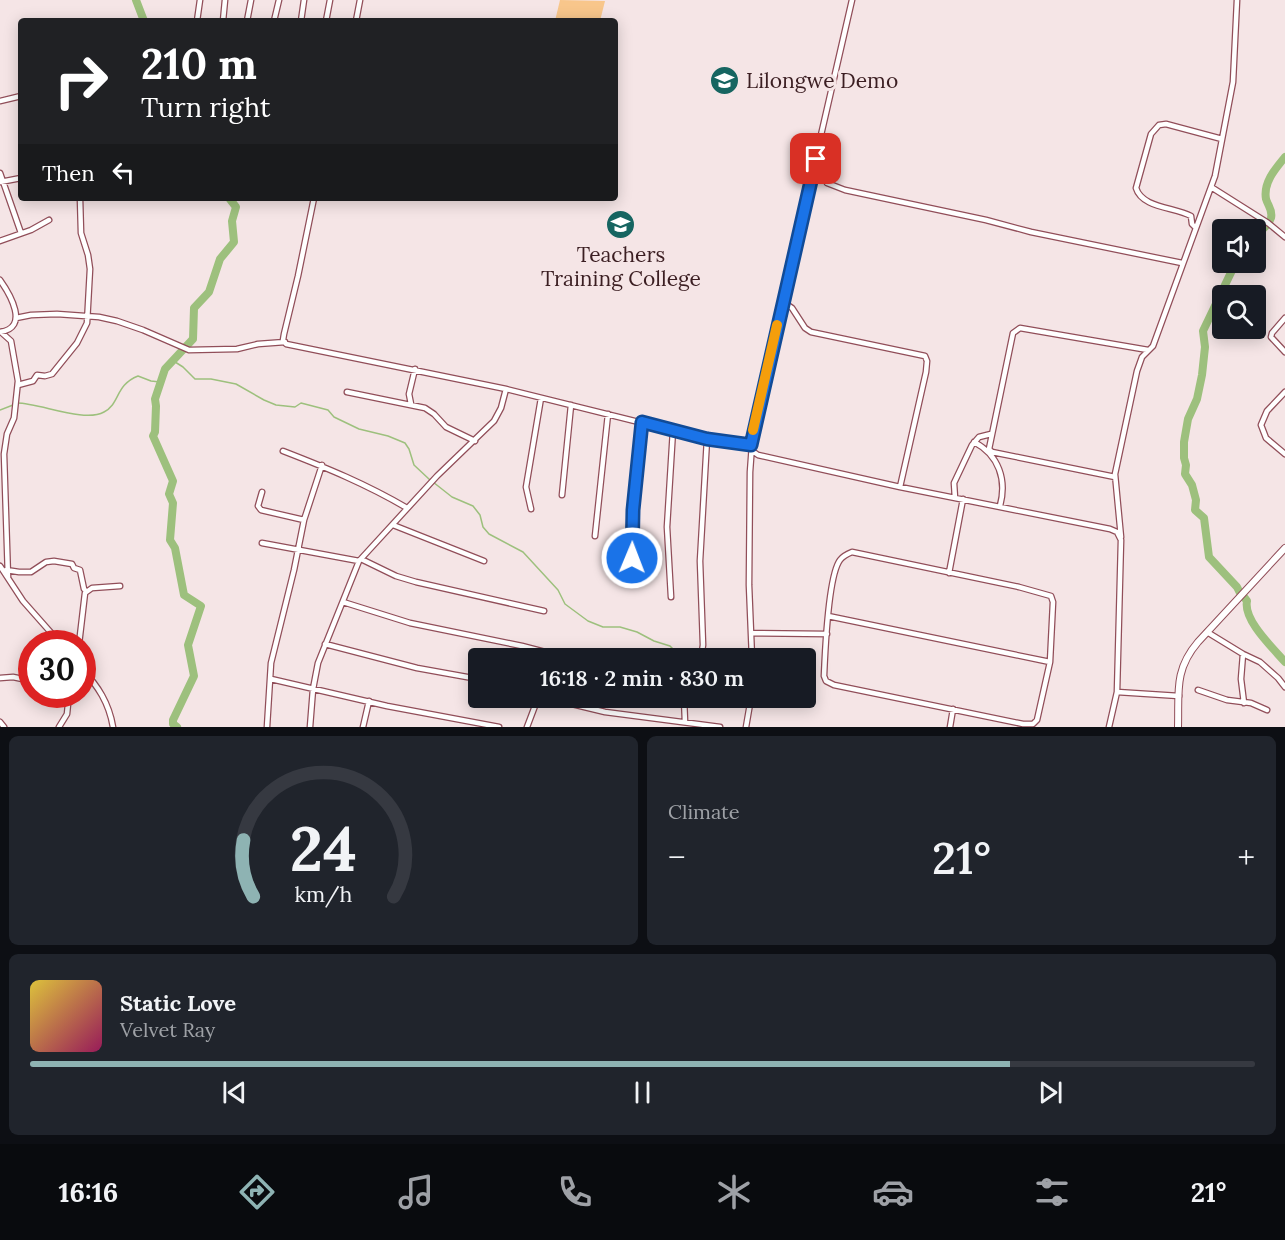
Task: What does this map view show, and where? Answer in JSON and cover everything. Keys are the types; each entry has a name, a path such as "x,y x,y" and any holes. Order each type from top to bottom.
{"street":[{"path":"197,18 200,0"},
{"path":"223,18 225,0"},
{"path":"248,18 251,0"},
{"path":"275,18 279,0"},
{"path":"301,18 304,0"},
{"path":"327,18 330,0"},
{"path":"357,18 360,0"},
{"path":"752,648 751,447 852,0"},
{"path":"1109,727 1117,692 1121,540 1121,520 1115,477 1137,370 1142,357 1153,346 1211,187 1233,82 1237,0"},
{"path":"0,101 18,97"},
{"path":"1196,228 1192,224 1191,216 1149,202 1138,194 1136,188 1151,134 1159,125 1166,124 1222,139"},
{"path":"816,159 827,183 845,190 1182,263"},
{"path":"0,173 1,182 21,233"},
{"path":"1,182 18,179"},
{"path":"1211,187 1268,223 1285,237"},
{"path":"18,386 33,381 36,375 52,374 83,334 87,323 90,269 81,233 80,201"},
{"path":"285,342 284,334 313,201"},
{"path":"0,242 49,220"},
{"path":"0,280 15,305 16,318 11,341 18,386 14,418 6,436 2,456 7,507 6,570 8,577"},
{"path":"783,302 792,308 805,328 811,332 925,356 926,372 900,487"},
{"path":"16,318 57,314 117,321 189,350 237,349 258,344 285,342 506,389 707,439 751,447 758,455 900,487 1110,529 1117,532 1121,540"},
{"path":"1285,318 1271,337 1285,352"},
{"path":"1,332 6,332 13,326"},
{"path":"1115,477 992,452 989,449 1013,333 1017,328 1148,350"},
{"path":"1,332 11,341"},
{"path":"411,404 409,394 415,369"},
{"path":"310,727 318,663 360,560 449,463 475,441 498,415 506,389"},
{"path":"347,392 411,404 430,410 446,427 475,441"},
{"path":"1285,392 1267,411 1261,425 1266,438 1285,454"},
{"path":"531,508 526,487 541,398"},
{"path":"562,495 571,405"},
{"path":"595,537 608,414"},
{"path":"632,582 633,510 642,422"},
{"path":"671,597 667,527 673,430"},
{"path":"955,498 954,483 974,442 979,437 991,435"},
{"path":"703,648 700,561 707,439"},
{"path":"974,442 986,450 1001,476 1003,494 1000,506"},
{"path":"283,451 366,484 407,508"},
{"path":"267,727 271,663 304,520 322,465"},
{"path":"262,492 258,506 261,510 304,520"},
{"path":"949,573 963,499"},
{"path":"393,525 484,561"},
{"path":"262,543 360,560 416,582 544,611"},
{"path":"1178,727 1183,663 1207,632 1284,550"},
{"path":"852,552 949,573 1051,596 1053,602 1050,663 1039,716 1033,723 1023,724 830,683 824,676 828,616 838,562 846,554 852,552"},
{"path":"6,570 28,572 46,562 54,561 72,564 74,568 80,570 86,591 82,603 80,630"},
{"path":"0,566 23,602 48,630"},
{"path":"86,591 120,586"},
{"path":"343,602 410,623 529,648"},
{"path":"828,616 1050,663"},
{"path":"1207,632 1260,662 1285,687"},
{"path":"751,633 827,634"},
{"path":"325,644 417,668 468,677"},
{"path":"1243,654 1240,679 1245,703"},
{"path":"0,678 18,678"},
{"path":"271,679 387,706 477,721 499,727"},
{"path":"96,685 104,698 113,727"},
{"path":"1198,690 1227,700 1257,705 1267,710"},
{"path":"1117,692 1179,696"},
{"path":"363,727 369,701"},
{"path":"59,727 67,714 68,708"},
{"path":"527,727 534,708"},
{"path":"588,708 720,727"},
{"path":"684,708 685,722"},
{"path":"746,727 749,708"},
{"path":"950,727 953,709"},
{"path":"0,723 4,727"}],"shaded area":[{"path":"560,0 605,1 601,18 556,18"}],"waterway":[{"path":"136,0 143,18"},
{"path":"1266,225 1271,218 1271,210 1266,199 1266,187 1277,166 1285,157"},
{"path":"177,727 173,724 173,720 194,676 188,645 201,606 184,595 175,548 170,540 173,503 169,494 173,481 153,436 155,399 165,369 193,339 194,308 209,292 220,259 234,242 232,221 236,207 231,201"},
{"path":"1231,273 1203,331 1205,347 1202,375 1197,399 1188,419 1184,458 1185,474 1192,485 1196,500 1195,510 1204,518 1209,557 1240,593"},
{"path":"172,360 195,379 211,379 236,384 276,405 295,407 301,403 328,410 334,417 359,429 405,443 414,465 430,480"},
{"path":"17,403 74,414 95,415 109,409 125,384 138,376 160,382"},
{"path":"0,410 13,405"},
{"path":"433,482 452,497 473,506 489,534 523,552 558,590 565,604 588,621 603,627 620,627 637,632 672,648"},
{"path":"1244,597 1254,625 1285,662"}],"slow traffic":[{"path":"753,430 777,325"}],"place":[{"name":"Lilongwe Demo","path":"725,81"},
{"name":"Teachers Training College","path":"621,224"}],"route":[{"path":"632,558 633,510 642,422 707,439 751,445 816,159"}]}
